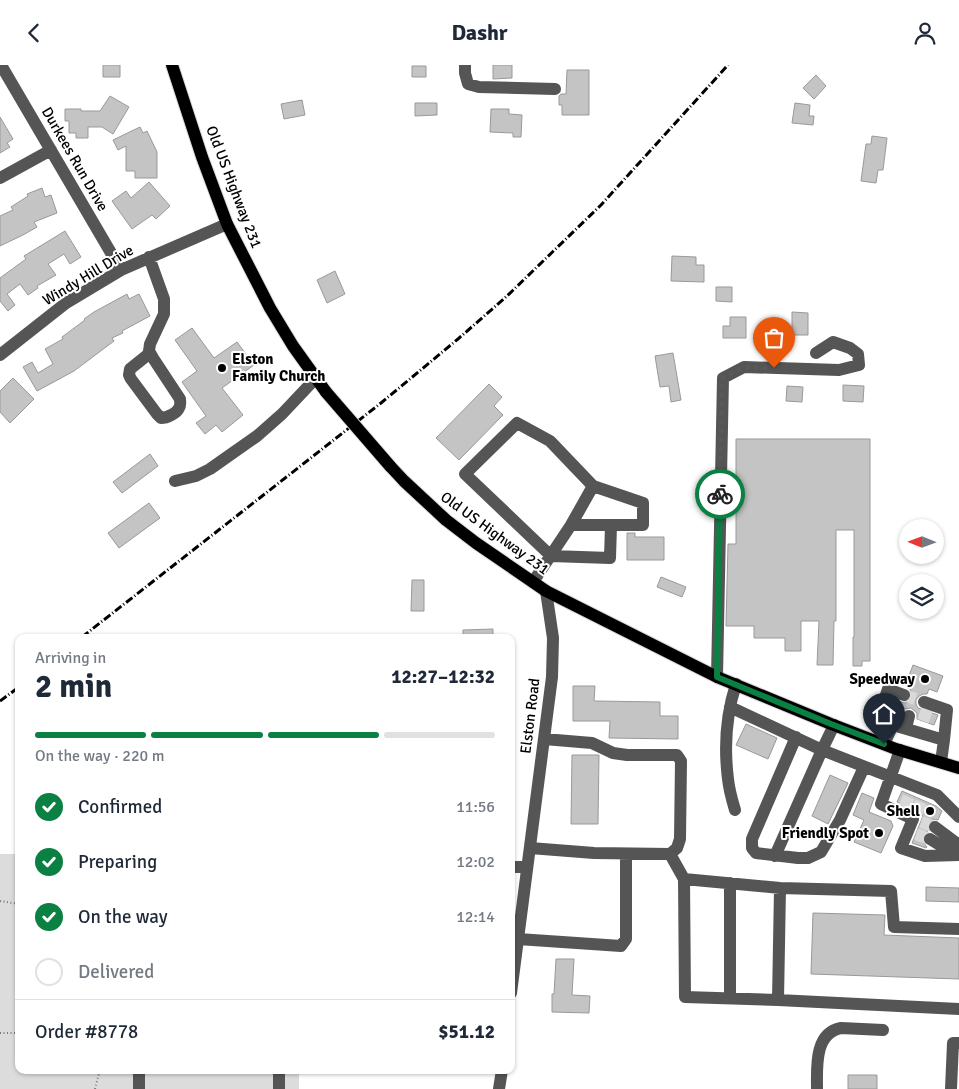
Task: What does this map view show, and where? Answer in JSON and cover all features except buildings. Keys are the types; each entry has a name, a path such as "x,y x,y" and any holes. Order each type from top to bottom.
{"main road":[{"name":"Old US Highway 231","path":"172,65 202,157 227,224 270,308 293,346 326,392 404,481 446,521 546,591 717,677 884,744 959,768"}],"street":[{"name":"Durkees Run Drive","path":"1,65 121,270"},
{"path":"465,65 468,84 480,87 555,89"},
{"path":"0,178 51,150"},
{"name":"Windy Hill Drive","path":"0,355 66,303 121,270 227,224"},
{"path":"149,257 164,299 164,314 150,344 150,353 180,399 179,410 165,418 161,418 157,414 129,375 130,369 150,353"},
{"path":"717,677 722,378 744,367 839,370 859,365 858,355 850,348 833,342 816,353"},
{"path":"175,481 210,469 257,437 282,414 316,377"},
{"path":"571,525 612,525 643,525 643,503 593,485 550,441 517,423 465,473 551,556 610,559 612,525"},
{"path":"533,582 571,525 593,485"},
{"name":"Elston Road","path":"515,962 552,677 553,638 546,591"},
{"path":"734,810 726,762 726,734 736,685"},
{"path":"903,696 888,689 881,710 901,721 921,727 944,740"},
{"path":"927,704 947,710 941,763"},
{"path":"730,707 822,750 890,777 918,793 937,795 959,817"},
{"path":"884,744 901,721"},
{"path":"775,856 834,725"},
{"path":"796,737 752,839 752,848 756,853 808,858 821,852 840,820 864,767"},
{"path":"530,848 594,853 670,854 677,848 680,839 681,761 677,755 627,755 613,753 592,743 544,739"},
{"path":"900,750 881,804 911,815 912,833 901,848 925,856 958,852"},
{"path":"935,827 958,852"},
{"path":"930,839 958,852"},
{"path":"518,939 621,946 626,939 626,854"},
{"path":"670,854 684,879 685,997 959,1009"},
{"path":"515,867 527,867"},
{"path":"684,879 780,887 891,891 894,927 959,929"},
{"path":"730,883 730,998"},
{"path":"778,1000 780,887"},
{"path":"817,1089 818,1057 820,1047 828,1034 835,1029 841,1028 883,1030"},
{"path":"951,1089 953,1043 959,1043"},
{"path":"138,1074 139,1089"},
{"path":"279,1074 279,1089"},
{"path":"499,1089 501,1074"}],"path":[{"path":"0,901 15,903"},
{"path":"0,1033 15,1033"},
{"path":"95,1089 99,1074"}],"shaded area":[{"path":"0,854 15,854 15,1074 299,1074 299,1089 0,1089"}],"tunnel":[{"path":"904,695 924,702"},
{"path":"923,721 928,707"},
{"path":"904,808 910,794"},
{"path":"916,813 922,800"},
{"path":"921,822 935,827"},
{"path":"916,834 930,839"}],"railway":[{"path":"86,634 381,403 507,296 601,205 728,65"},
{"path":"0,701 15,690"}],"way so far":[{"path":"720,494 722,378 744,367 774,368"}],"place":[{"name":"Elston Family Church","path":"222,368"},
{"name":"Speedway","path":"925,679"},
{"name":"Shell","path":"930,811"},
{"name":"Friendly Spot","path":"879,833"}],"route":[{"path":"720,494 717,677 884,744"}]}
